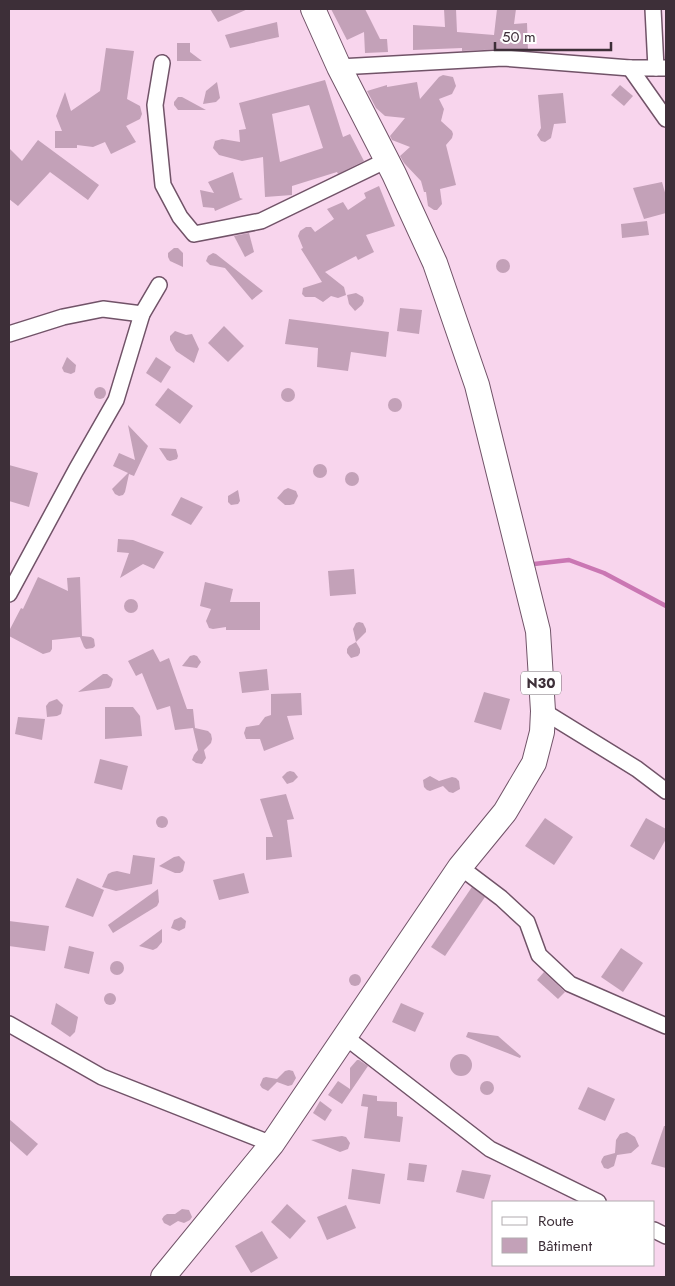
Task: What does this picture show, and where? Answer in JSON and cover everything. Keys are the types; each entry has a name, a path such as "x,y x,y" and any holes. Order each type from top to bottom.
{"main road":[{"name":"N30","path":"163,1277 272,1144 460,867 505,812 534,763 542,732 543,711 538,631 477,385 435,263 312,9"}],"street":[{"path":"339,67 503,58 630,68 661,68 654,9"},
{"path":"162,63 155,105 163,185 180,217 194,234 260,220 386,160"},
{"path":"630,68 666,119"},
{"path":"9,594 116,400 142,314 159,285"},
{"path":"9,334 63,317 103,309 142,314"},
{"path":"543,711 637,769 666,791"},
{"path":"460,867 501,898 527,922 539,955 570,984 666,1026"},
{"path":"9,1024 102,1077 272,1144"},
{"path":"344,1036 490,1149 596,1201"}],"building":[{"path":"210,9 248,9 218,22"},
{"path":"331,9 365,9 380,39 387,39 388,52 365,53 364,32 347,40"},
{"path":"444,9 456,9 457,32 494,35 497,9 516,9 514,24 527,23 528,51 503,49 462,51 462,48 413,50 413,25 445,27"},
{"path":"277,22 279,37 230,48 225,35"},
{"path":"177,43 190,43 190,52 202,61 177,61"},
{"path":"106,48 134,51 127,99 140,106 142,114 140,119 126,126 136,142 111,154 105,142 93,147 77,145 77,148 55,148 55,131 62,131 56,116 65,92 71,111 100,91"},
{"path":"443,75 453,77 456,86 452,94 439,99 444,109 441,121 453,134 446,145 456,185 440,189 442,204 437,210 434,210 428,206 426,192 424,192 421,181 400,156 410,147 392,140 390,136 405,118 385,116 376,108 367,91 387,85 387,87 417,82 420,99 439,77"},
{"path":"325,80 343,137 350,134 364,161 338,174 337,172 292,186 292,195 265,197 263,157 242,161 219,155 213,148 215,141 222,139 240,142 239,130 246,129 239,103","holes":["309,105 323,148 280,162 272,114"]},
{"path":"217,82 220,98 216,102 203,104 206,91"},
{"path":"620,85 633,96 624,106 611,95"},
{"path":"563,93 566,123 554,124 551,138 545,142 541,141 537,135 541,128 538,95"},
{"path":"178,97 182,97 206,110 178,110 174,102"},
{"path":"38,140 99,185 88,200 50,172 18,206 9,199 9,148 22,161"},
{"path":"233,172 240,198 243,199 215,211 214,208 203,207 200,190 214,193 208,182"},
{"path":"662,182 666,196 666,213 644,219 633,188"},
{"path":"379,186 395,226 366,235 374,252 358,260 356,256 325,272 344,287 346,295 338,298 331,296 323,302 315,297 305,297 302,294 303,288 322,282 301,249 303,248 298,236 300,231 306,227 311,227 315,232 334,219 327,209 343,202 348,210 366,198 364,193"},
{"path":"647,221 649,235 622,238 621,224"},
{"path":"249,233 254,252 245,257 234,236"},
{"path":"174,248 178,248 183,253 183,267 170,261 168,257 168,253"},
{"path":"213,253 263,291 252,300 225,268 210,265 206,261 208,256"},
{"path":"503,259 508,261 510,266 508,271 503,273 498,271 496,266 498,261"},
{"path":"356,293 363,297 364,301 355,311 349,304 347,295"},
{"path":"400,308 422,310 419,334 397,331"},
{"path":"289,319 389,332 386,357 351,352 348,371 317,367 318,348 285,344"},
{"path":"224,326 244,346 228,362 208,343"},
{"path":"175,331 186,335 192,334 199,349 194,363 176,351 170,340 170,336"},
{"path":"67,357 76,365 75,372 71,374 64,372 62,368"},
{"path":"156,357 171,367 161,383 146,373"},
{"path":"102,387 105,388 105,398 98,399 95,398 94,391 95,388"},
{"path":"168,388 193,406 180,424 155,405"},
{"path":"288,388 293,390 295,395 293,400 288,402 283,400 281,395 283,390"},
{"path":"395,398 400,400 402,405 400,410 395,412 390,410 388,405 390,400"},
{"path":"128,425 148,446 134,476 129,474 125,492 119,496 112,489 128,473 113,466 119,453 135,460"},
{"path":"159,448 176,449 177,459 167,460"},
{"path":"320,464 325,466 327,471 325,476 320,478 315,476 313,471 315,466"},
{"path":"9,465 38,473 29,507 9,501"},
{"path":"349,472 355,472 359,479 355,486 349,486 345,482 345,476"},
{"path":"288,488 296,491 298,496 294,504 285,505 277,498"},
{"path":"238,490 240,501 238,504 231,505 228,502 228,496"},
{"path":"181,497 203,507 191,525 171,515"},
{"path":"118,539 133,540 164,552 154,569 143,564 120,578 129,553 117,552"},
{"path":"354,569 356,594 330,596 328,571"},
{"path":"38,577 68,591 67,578 80,577 82,636 94,639 95,646 93,648 86,649 80,637 52,640 52,649 50,652 43,654 9,636 9,631 21,608 23,609"},
{"path":"205,582 233,589 230,602 260,602 260,630 226,630 226,627 209,628 206,621 211,609 200,606"},
{"path":"128,599 134,599 138,606 134,613 128,613 124,609 124,603"},
{"path":"356,623 363,623 366,632 356,642 353,629"},
{"path":"356,642 360,653 358,656 351,658 347,653 347,649"},
{"path":"153,649 160,662 169,658 187,709 193,709 195,728 208,731 211,734 211,743 204,750 206,758 202,764 192,760 198,750 193,728 175,730 170,706 157,710 142,673 136,676 128,661"},
{"path":"194,655 201,662 197,668 182,666 190,656"},
{"path":"267,669 269,690 242,693 239,672"},
{"path":"103,674 107,674 113,679 109,688 78,692"},
{"path":"484,692 510,699 501,730 474,722"},
{"path":"301,693 302,715 287,716 294,739 264,751 260,739 246,739 244,733 246,727 259,725 265,717 271,715 271,694"},
{"path":"57,699 63,705 61,714 47,717 46,706 49,702"},
{"path":"105,707 133,707 140,716 142,736 105,739"},
{"path":"18,717 45,719 42,740 15,734"},
{"path":"100,759 128,766 122,790 94,783"},
{"path":"290,771 294,772 298,777 293,782 287,784 282,777"},
{"path":"430,776 439,781 452,777 456,778 459,781 460,789 453,793 443,786 430,791 427,790 424,787 423,780"},
{"path":"286,794 294,819 287,820 292,857 266,860 266,837 273,837 260,799"},
{"path":"164,816 167,817 167,827 160,828 157,827 156,820 157,817"},
{"path":"545,818 573,837 554,865 525,846"},
{"path":"646,818 666,829 666,839 654,860 630,846"},
{"path":"133,855 155,858 152,884 116,891 102,887 108,874 112,872 117,871 130,874"},
{"path":"179,856 185,862 183,871 180,873 175,873 159,866 174,857"},
{"path":"244,873 249,893 219,900 213,880"},
{"path":"77,878 104,890 93,917 65,907"},
{"path":"472,887 485,897 445,956 431,947"},
{"path":"158,889 159,902 157,906 113,933 108,925"},
{"path":"181,917 186,921 185,928 179,931 171,928 174,920"},
{"path":"9,921 49,926 45,951 9,946"},
{"path":"162,929 162,942 157,948 153,950 139,946"},
{"path":"69,946 94,952 89,974 64,968"},
{"path":"621,948 643,963 623,992 601,977"},
{"path":"117,961 122,963 124,968 122,973 117,975 112,973 110,968 112,963"},
{"path":"544,972 565,992 558,999 537,980"},
{"path":"357,974 360,975 360,985 353,986 350,985 349,978 350,975"},
{"path":"112,993 115,994 115,1004 108,1005 105,1004 104,997 105,994"},
{"path":"56,1003 78,1017 75,1032 70,1037 51,1024"},
{"path":"401,1003 424,1013 415,1032 392,1022"},
{"path":"468,1032 498,1036 521,1056 520,1058 466,1037"},
{"path":"461,1054 471,1061 472,1065 465,1075 461,1076 451,1069 450,1065 457,1055"},
{"path":"357,1060 368,1066 342,1104 328,1095 338,1081 350,1089 350,1068"},
{"path":"285,1071 293,1071 296,1078 292,1085 288,1086 277,1082 268,1091 260,1085 263,1078 277,1079"},
{"path":"487,1081 492,1083 494,1088 492,1093 487,1095 482,1093 480,1088 482,1083"},
{"path":"588,1087 615,1099 605,1121 578,1109"},
{"path":"363,1094 377,1096 377,1101 397,1102 397,1116 403,1117 400,1142 364,1138 368,1107 361,1106"},
{"path":"320,1101 332,1110 325,1121 313,1113"},
{"path":"9,1119 38,1144 27,1156 9,1140"},
{"path":"664,1126 666,1126 666,1168 651,1164"},
{"path":"627,1132 635,1137 639,1146 631,1153 617,1155 614,1166 608,1169 604,1168 601,1162 602,1159 604,1156 615,1153 616,1140 620,1134"},
{"path":"346,1137 350,1143 348,1149 340,1152 311,1140"},
{"path":"409,1163 427,1165 424,1182 407,1180"},
{"path":"352,1169 385,1174 380,1204 348,1199"},
{"path":"462,1170 491,1175 484,1199 456,1192"},
{"path":"287,1204 306,1221 290,1239 271,1222"},
{"path":"346,1205 356,1228 327,1240 317,1217"},
{"path":"182,1209 189,1210 192,1217 190,1220 184,1223 178,1221 170,1226 164,1223 162,1219 164,1216 175,1214"},
{"path":"262,1231 278,1258 251,1273 235,1246"}],"waterway":[{"path":"534,564 569,560 604,573 666,606"}]}
